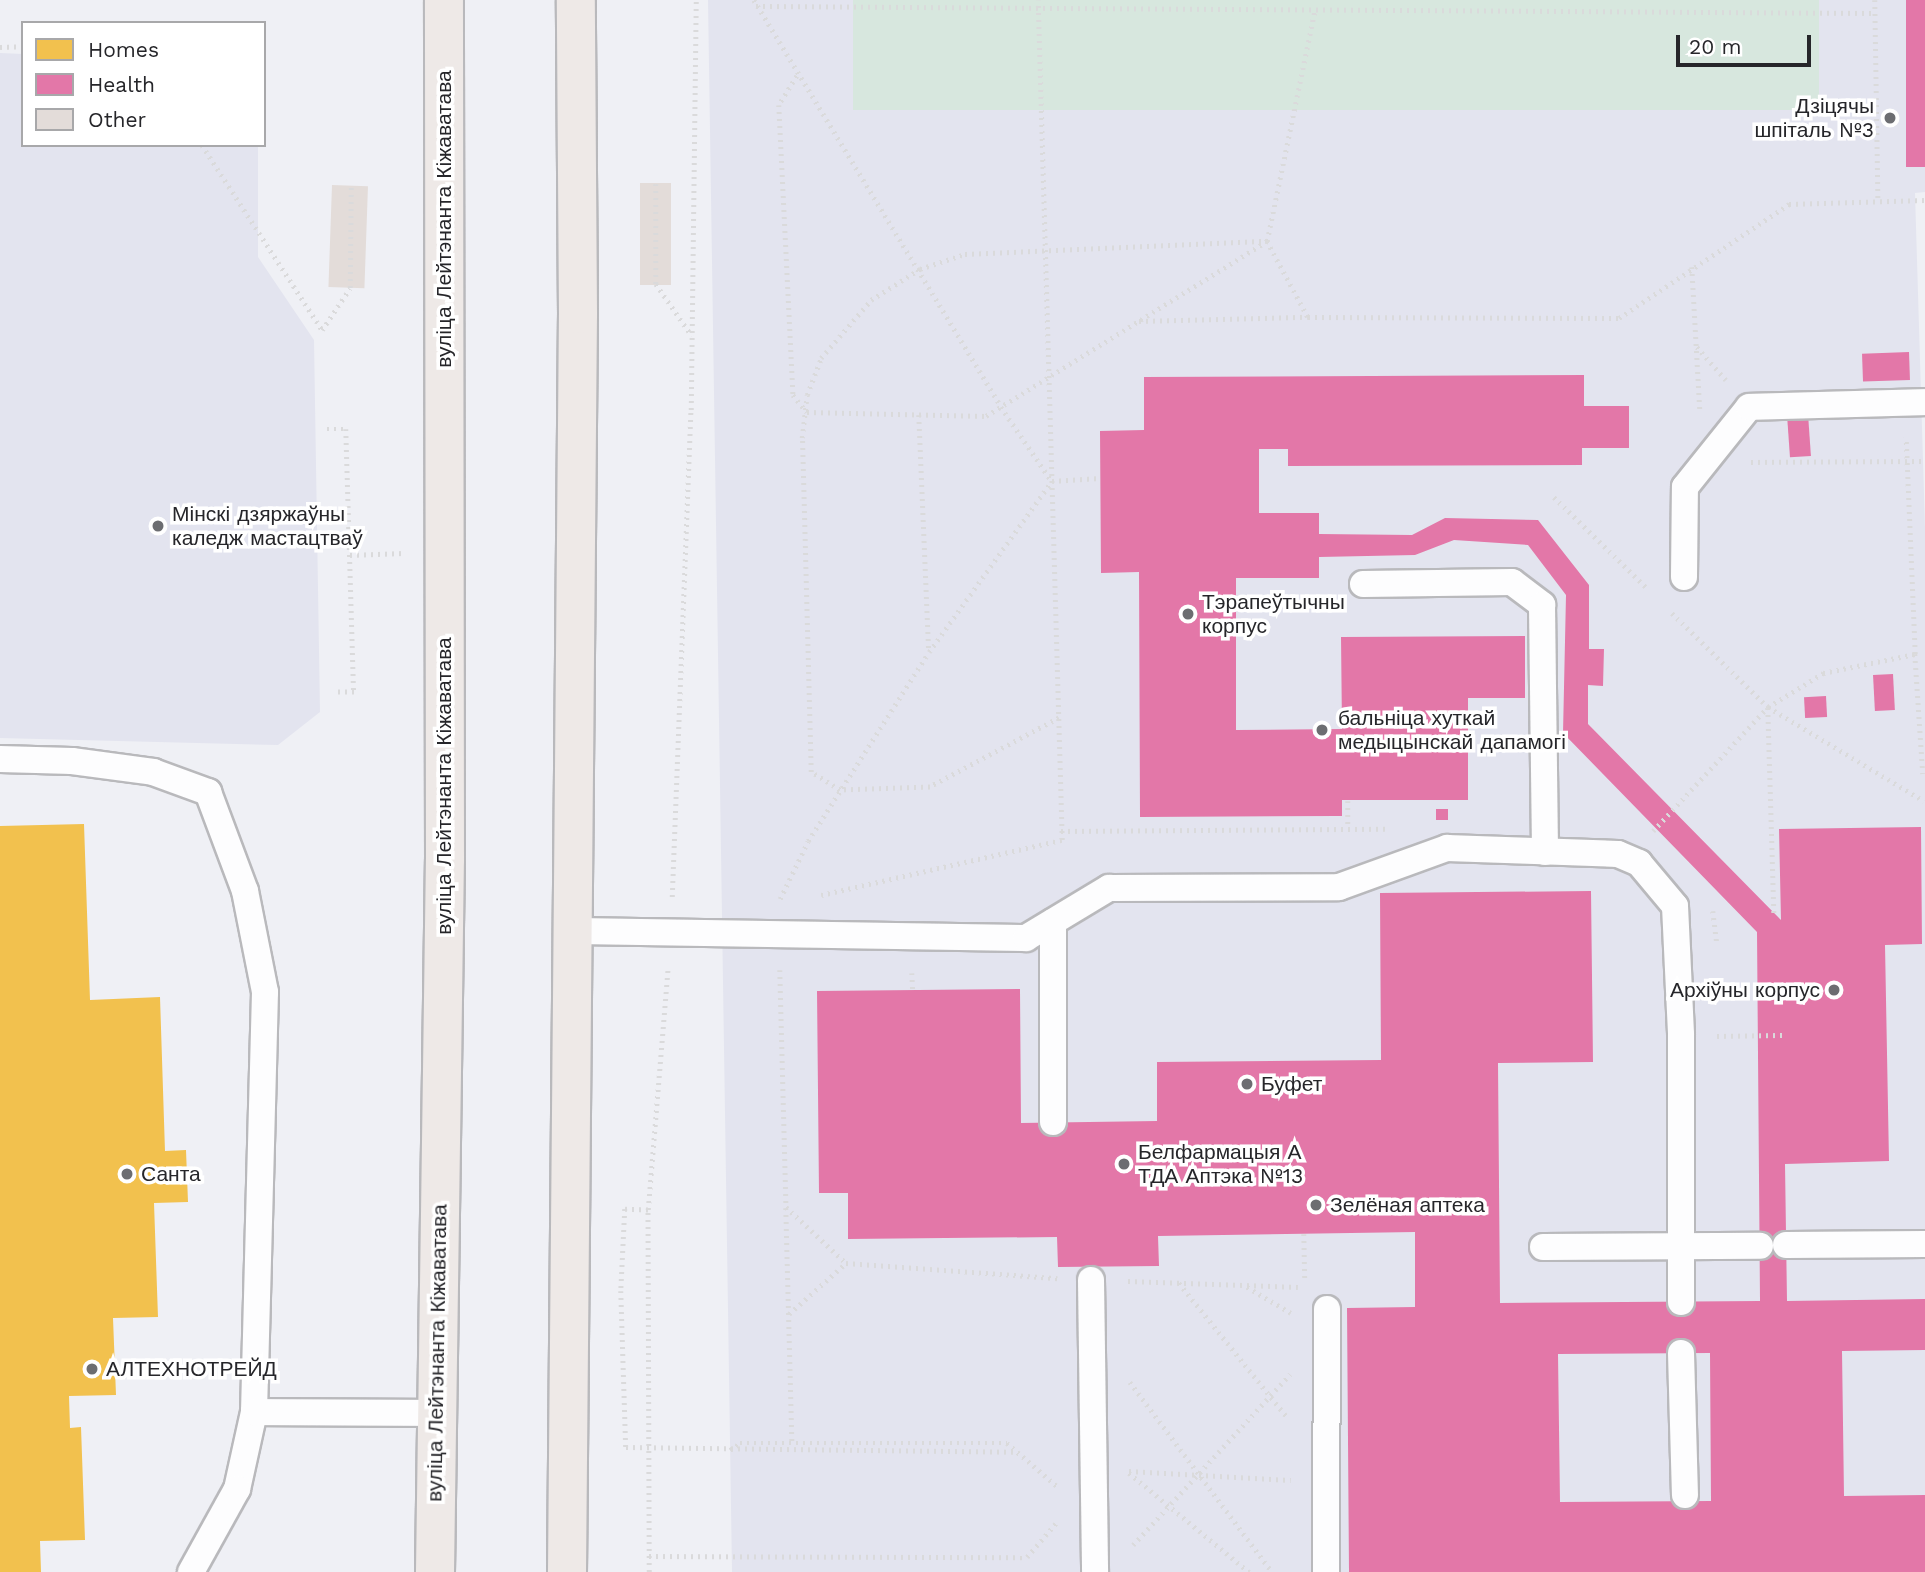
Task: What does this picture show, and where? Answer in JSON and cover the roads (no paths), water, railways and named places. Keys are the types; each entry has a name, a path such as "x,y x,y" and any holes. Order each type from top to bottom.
{"main road":[{"name":"вуліца Лейтэнанта Кіжаватава","path":"435,1572 434,1413 445,859 444,0"},
{"path":"567,1572 574,931 576,0"}],"lane":[{"path":"1684,577 1685,487 1749,407 1915,402"},
{"path":"1363,584 1512,582 1542,605 1545,852"},
{"path":"0,759 72,761 153,772 208,792 245,891 265,992 254,1412 237,1489 191,1572"},
{"path":"574,931 1026,938 1110,888 1339,887 1447,848 1618,854 1639,863 1675,906 1683,1245 1681,1302"},
{"path":"1053,922 1053,1122"},
{"path":"1786,1245 1925,1244"},
{"path":"1543,1247 1759,1246"},
{"path":"1079,1279 1090,1328 1095,1572"},
{"path":"1326,1572 1327,1322"},
{"path":"1681,1353 1685,1495"},
{"path":"254,1412 434,1413"}],"place":[{"name":"Дзіцячы шпіталь №3","path":"1890,118"},
{"name":"Мінскі дзяржаўны каледж мастацтваў","path":"158,526"},
{"name":"Тэрапеўтычны корпус","path":"1188,614"},
{"name":"бальніца хуткай медыцынскай дапамогі","path":"1322,730"},
{"name":"Архіўны корпус","path":"1834,990"},
{"name":"Буфет","path":"1247,1084"},
{"name":"Белфармацыя А ТДА Аптэка №13","path":"1124,1164"},
{"name":"Санта","path":"127,1174"},
{"name":"Зелёная аптека","path":"1316,1205"},
{"name":"АЛТЕХНОТРЕЙД","path":"92,1369"}]}
